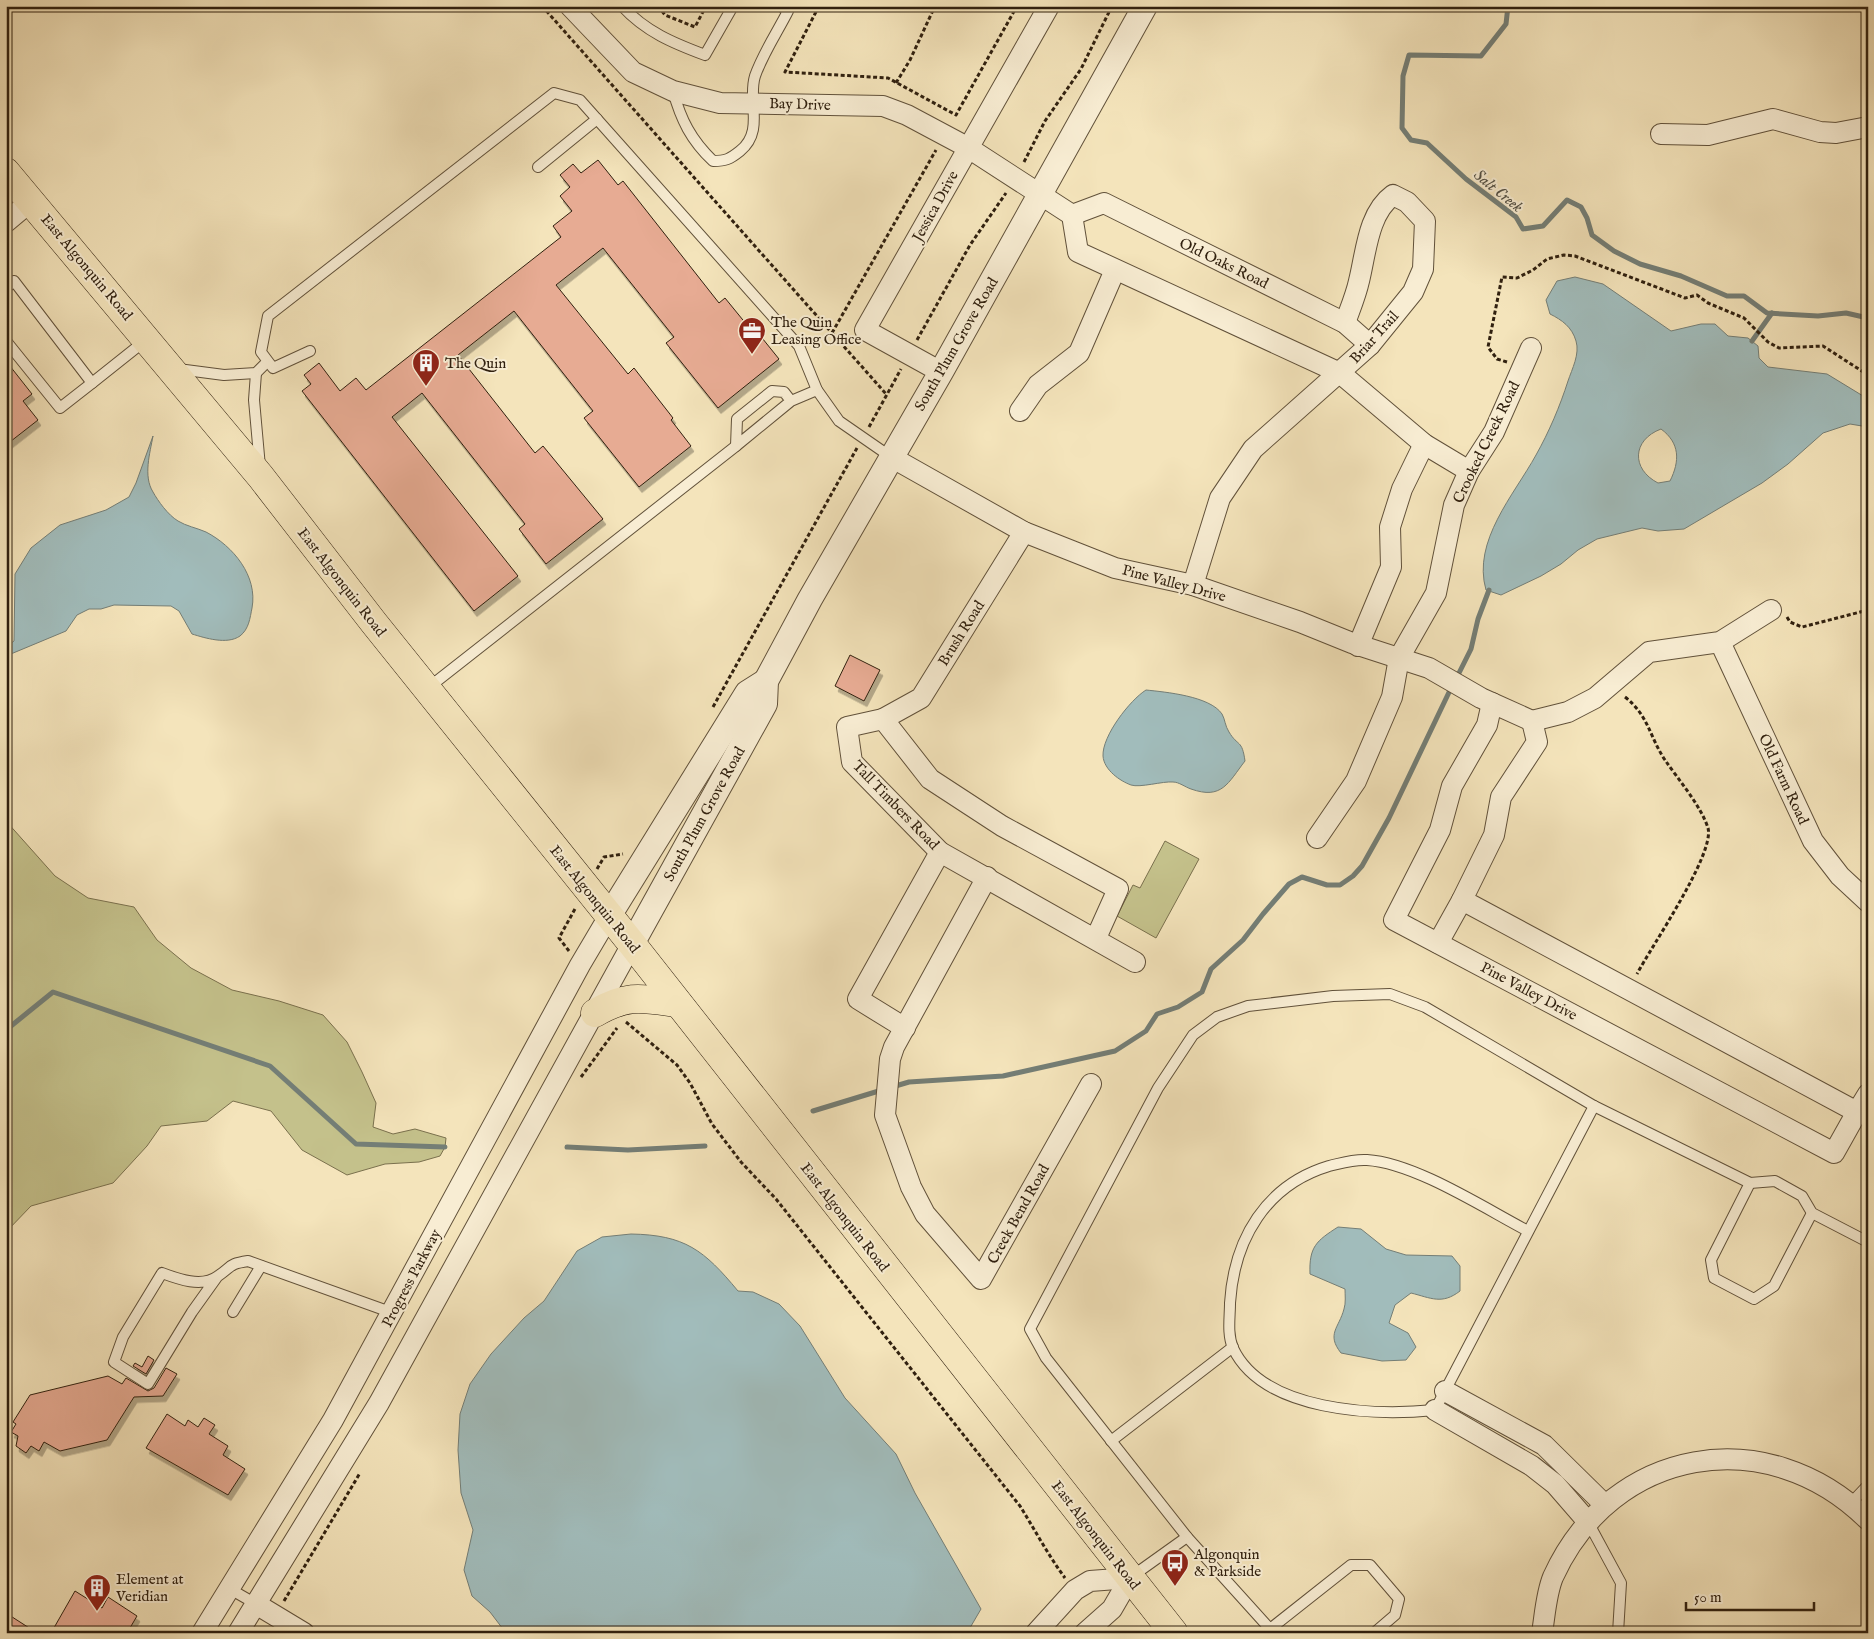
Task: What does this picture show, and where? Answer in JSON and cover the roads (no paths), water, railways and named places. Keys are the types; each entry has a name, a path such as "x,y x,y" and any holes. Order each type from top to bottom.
{"main road":[{"name":"East Algonquin Road","path":"6,172 148,339 261,477 426,689 632,944 677,1004 1174,1633"},
{"path":"595,1013 612,1004 636,997 677,1004"}],"street":[{"name":"Bay Drive","path":"570,6 633,72 673,91 720,103 754,102 883,106 907,115 967,147 1016,178 1040,196"},
{"name":"Jessica Drive","path":"941,372 865,330 1048,6"},
{"name":"South Plum Grove Road","path":"632,944 765,704 766,681 1145,6"},
{"path":"1661,134 1708,135 1773,119 1820,132 1836,133 1868,127"},
{"name":"Briar Trail","path":"1193,585 1220,498 1253,449 1370,346 1413,292 1423,269 1426,221 1407,202 1393,195 1386,200 1369,234 1359,283 1345,323"},
{"path":"1040,196 1072,215 1078,252 1340,373 1424,444 1469,471"},
{"path":"6,222 31,201"},
{"name":"Old Oaks Road","path":"1072,215 1104,203 1345,323 1370,346"},
{"path":"1020,412 1038,385 1079,353 1115,270"},
{"name":"Crooked Creek Road","path":"1317,838 1356,781 1392,698 1399,658 1436,594 1454,505 1469,471 1494,432 1531,348"},
{"path":"1358,646 1391,567 1390,527 1402,489 1424,444"},
{"name":"Pine Valley Drive","path":"891,457 1024,532 1116,568 1193,585 1300,622 1358,646 1429,668 1487,700 1532,721"},
{"name":"Brush Road","path":"883,719 921,698 1024,532"},
{"path":"1438,943 1462,900 1494,835 1501,797 1536,742 1532,721 1568,712 1595,698 1649,652 1720,642 1771,610"},
{"name":"Old Farm Road","path":"1720,642 1813,841 1840,876 1868,902"},
{"name":"South Plum Grove Road","path":"609,916 747,693 766,681"},
{"name":"Pine Valley Drive","path":"1487,700 1487,725 1452,786 1440,830 1394,920 1834,1153 1868,1094"},
{"path":"883,719 930,779 1002,826 1118,889 1096,938"},
{"name":"Tall Timbers Road","path":"883,719 847,727 852,762 940,852 1096,938 1135,962"},
{"path":"905,1028 858,999 940,852"},
{"name":"Creek Bend Road","path":"987,877 890,1059 885,1114 911,1187 925,1214 981,1279 1091,1084"},
{"path":"1462,900 1857,1112"},
{"name":"Progress Parkway","path":"202,1633 333,1420 393,1313 580,965 609,916"},
{"path":"238,1633 380,1403 632,944"},
{"path":"1445,1391 1544,1445 1605,1505"},
{"path":"1435,1410 1532,1466 1555,1484 1588,1522"},
{"path":"1542,1633 1553,1579 1567,1552 1588,1522 1605,1505 1650,1476 1687,1463 1724,1458 1793,1471 1836,1492 1851,1503 1868,1520"},
{"path":"1036,1633 1074,1590 1090,1581 1130,1578"},
{"path":"1085,1633 1112,1609 1130,1578"},
{"path":"256,1604 304,1633"}],"lane":[{"path":"622,6 637,22 661,38 705,55 733,6"},
{"path":"673,91 680,118 700,149 713,161 727,161 745,148 754,130 753,87 756,75 788,10 781,6"},
{"path":"310,351 273,368 261,352 268,316 554,93 580,100 799,346 817,390 840,421 891,457"},
{"path":"538,167 597,119"},
{"path":"6,288 14,281 92,383"},
{"path":"6,341 60,408 148,339"},
{"path":"261,477 254,400 256,373 267,362"},
{"path":"170,367 224,375 256,373"},
{"path":"426,689 736,446 790,401 817,390"},
{"path":"736,446 737,419 772,391 784,392 790,401"},
{"path":"1374,1633 1396,1616 1399,1600 1370,1565 1351,1565 1270,1631 1187,1537 1046,1358 1030,1329 1158,1088 1193,1035 1217,1017 1248,1006 1333,996 1390,994 1425,1007 1594,1106 1750,1184 1775,1181 1802,1196 1812,1213 1868,1242"},
{"path":"1528,1231 1410,1170 1388,1162 1364,1160 1346,1162 1308,1173 1287,1186 1269,1202 1249,1231 1232,1281 1229,1329 1233,1347 1245,1365 1264,1382 1279,1392 1300,1399 1363,1411 1406,1413 1435,1410 1594,1106"},
{"path":"1750,1184 1711,1260 1714,1278 1754,1299 1774,1286 1812,1213"},
{"path":"217,1278 190,1283 162,1273 123,1337 114,1362 148,1384 192,1312 217,1278 231,1264 248,1261 393,1313"},
{"path":"232,1312 261,1266"},
{"path":"1111,1441 1233,1347"},
{"path":"6,1373 8,1389 6,1394"},
{"path":"1851,1503 1868,1485"},
{"path":"1588,1522 1621,1583 1618,1633"},
{"path":"1130,1578 1187,1537"},
{"path":"230,1588 256,1604"}],"water":[{"path":"1575,277 1603,284 1671,331 1701,324 1715,324 1728,336 1748,338 1758,346 1759,358 1768,367 1827,374 1868,399 1868,427 1850,424 1823,433 1788,464 1762,483 1684,529 1658,531 1642,528 1597,539 1541,576 1501,595 1486,590 1483,572 1490,536 1554,419 1576,356 1577,346 1572,332 1562,321 1550,314 1546,300 1557,281","holes":["1661,429 1675,446 1677,459 1670,481 1658,483 1643,470 1639,463 1638,455 1644,440 1651,434"]},
{"path":"153,436 149,457 148,479 153,492 167,512 178,521 206,532 225,545 241,563 247,574 253,596 251,616 245,630 235,639 209,639 192,634 179,611 171,606 114,605 101,609 89,609 77,615 66,631 6,656 6,647 14,641 15,574 31,548 60,525 106,510 129,497"},
{"path":"1146,690 1198,699 1216,708 1222,714 1229,732 1241,746 1245,761 1229,782 1217,791 1210,792 1202,792 1173,782 1135,786 1122,781 1109,770 1103,756 1107,739 1125,710"},
{"path":"1338,1227 1361,1229 1386,1249 1406,1255 1452,1256 1460,1266 1460,1291 1454,1295 1448,1298 1436,1299 1411,1293 1395,1305 1389,1323 1408,1333 1416,1347 1406,1360 1382,1361 1341,1353 1334,1341 1335,1331 1345,1307 1345,1289 1310,1274 1310,1265 1315,1246 1324,1236"},
{"path":"631,1234 666,1238 692,1248 715,1265 738,1291 753,1292 779,1304 800,1326 845,1398 896,1454 915,1493 981,1609 967,1633 506,1633 490,1612 472,1596 464,1570 473,1530 461,1493 458,1450 460,1414 470,1384 491,1354 524,1318 544,1301 577,1251 602,1237"}],"waterway":[{"name":"Salt Creek","path":"1508,6 1506,24 1481,56 1409,55 1403,76 1402,128 1411,140 1427,143 1466,179 1516,217 1523,229 1543,226 1567,200 1581,207 1587,218 1592,235 1614,251 1640,264 1681,276 1727,296 1744,296 1767,313 1818,316 1846,313 1868,318"},
{"path":"1752,341 1772,313"},
{"path":"1456,679 1471,649 1478,619 1489,590"},
{"path":"892,1087 909,1082 1003,1076 1115,1051 1146,1031 1157,1014 1178,1007 1202,992 1211,969 1243,940 1289,884 1302,877 1327,885 1340,885 1353,876 1362,866 1389,818 1452,686"},
{"path":"6,1026 11,1026 53,992 270,1066 356,1144 445,1147"},
{"path":"813,1111 882,1090"},
{"path":"567,1147 628,1150 705,1146"}],"place":[{"name":"The Quin Leasing Office","path":"752,355"},
{"name":"The Quin","path":"426,387"},
{"name":"Algonquin & Parkside","path":"1175,1587"},
{"name":"Element at Veridian","path":"97,1612"}]}
